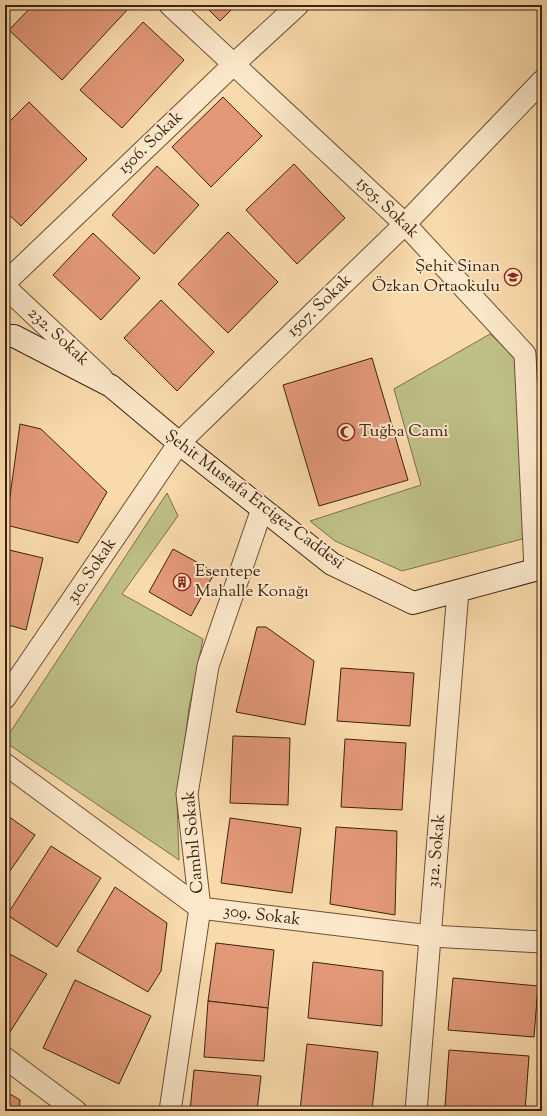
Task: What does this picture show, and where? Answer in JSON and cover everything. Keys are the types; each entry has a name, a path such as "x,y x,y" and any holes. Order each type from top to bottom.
{"main road":[{"name":"Şehit Mustafa Ercigez Caddesi","path":"5,336 14,336 111,386 179,444 332,564 414,603 538,569"}],"street":[{"name":"1505. Sokak","path":"170,5 405,224 526,354 538,569"},
{"name":"1506. Sokak","path":"5,283 234,64 298,5"},
{"name":"1507. Sokak","path":"179,444 405,224 542,81"},
{"name":"232. Sokak","path":"5,287 111,386"},
{"name":"310. Sokak","path":"5,698 179,444"},
{"name":"Cambıl Sokak","path":"170,1111 200,908 187,794 208,666 262,509"},
{"name":"312. Sokak","path":"416,1111 458,591"},
{"name":"309. Sokak","path":"5,764 200,908 430,936 542,942"},
{"path":"5,1058 76,1111"}],"green space":[{"path":"490,334 515,357 526,538 402,571 335,541 310,521 421,485 394,389"},
{"path":"167,493 178,516 122,594 203,639 189,708 177,801 179,860 5,742"}],"building":[{"path":"33,5 124,5 128,9 62,80 9,30"},
{"path":"204,5 236,5 220,21"},
{"path":"143,22 184,60 122,128 80,90"},
{"path":"223,97 262,136 211,187 172,147"},
{"path":"29,102 87,159 21,226 5,211 5,126"},
{"path":"294,164 345,218 297,264 246,210"},
{"path":"157,166 199,205 154,254 112,215"},
{"path":"228,232 278,282 228,333 178,284"},
{"path":"93,233 140,278 101,320 53,275"},
{"path":"161,300 214,352 177,391 124,338"},
{"name":"Tuğba Cami","path":"372,358 408,480 319,506 283,385"},
{"path":"20,424 41,429 107,492 78,543 6,525"},
{"path":"5,549 43,558 26,630 5,624"},
{"name":"Esentepe Mahalle Konağı","path":"173,549 215,572 191,616 149,592"},
{"path":"257,627 266,627 314,661 305,725 236,712"},
{"path":"341,668 414,673 410,726 337,721"},
{"path":"233,736 290,738 288,805 230,803"},
{"path":"345,739 406,743 402,810 341,807"},
{"path":"5,814 35,835 5,878"},
{"path":"230,818 301,828 292,893 221,883"},
{"path":"336,827 397,831 395,915 330,904"},
{"path":"51,846 101,878 57,947 7,915"},
{"path":"115,887 167,923 161,971 148,992 77,951"},
{"path":"216,943 274,950 268,1008 208,1001"},
{"path":"6,952 47,974 10,1032 5,1030"},
{"path":"313,962 383,971 382,1026 308,1018"},
{"path":"453,978 538,986 534,1037 448,1030"},
{"path":"75,980 151,1016 119,1084 43,1048"},
{"path":"208,1001 268,1008 264,1061 204,1057"},
{"path":"307,1044 378,1052 372,1111 300,1111"},
{"path":"449,1050 529,1056 525,1111 445,1107"},
{"path":"194,1070 261,1076 257,1111 190,1111"},
{"path":"5,1091 20,1100 19,1111 5,1111"}],"place":[{"name":"Şehit Sinan Özkan Ortaokulu","path":"513,277"},
{"name":"Tuğba Cami","path":"346,432"},
{"name":"Esentepe Mahalle Konağı","path":"182,582"}]}
